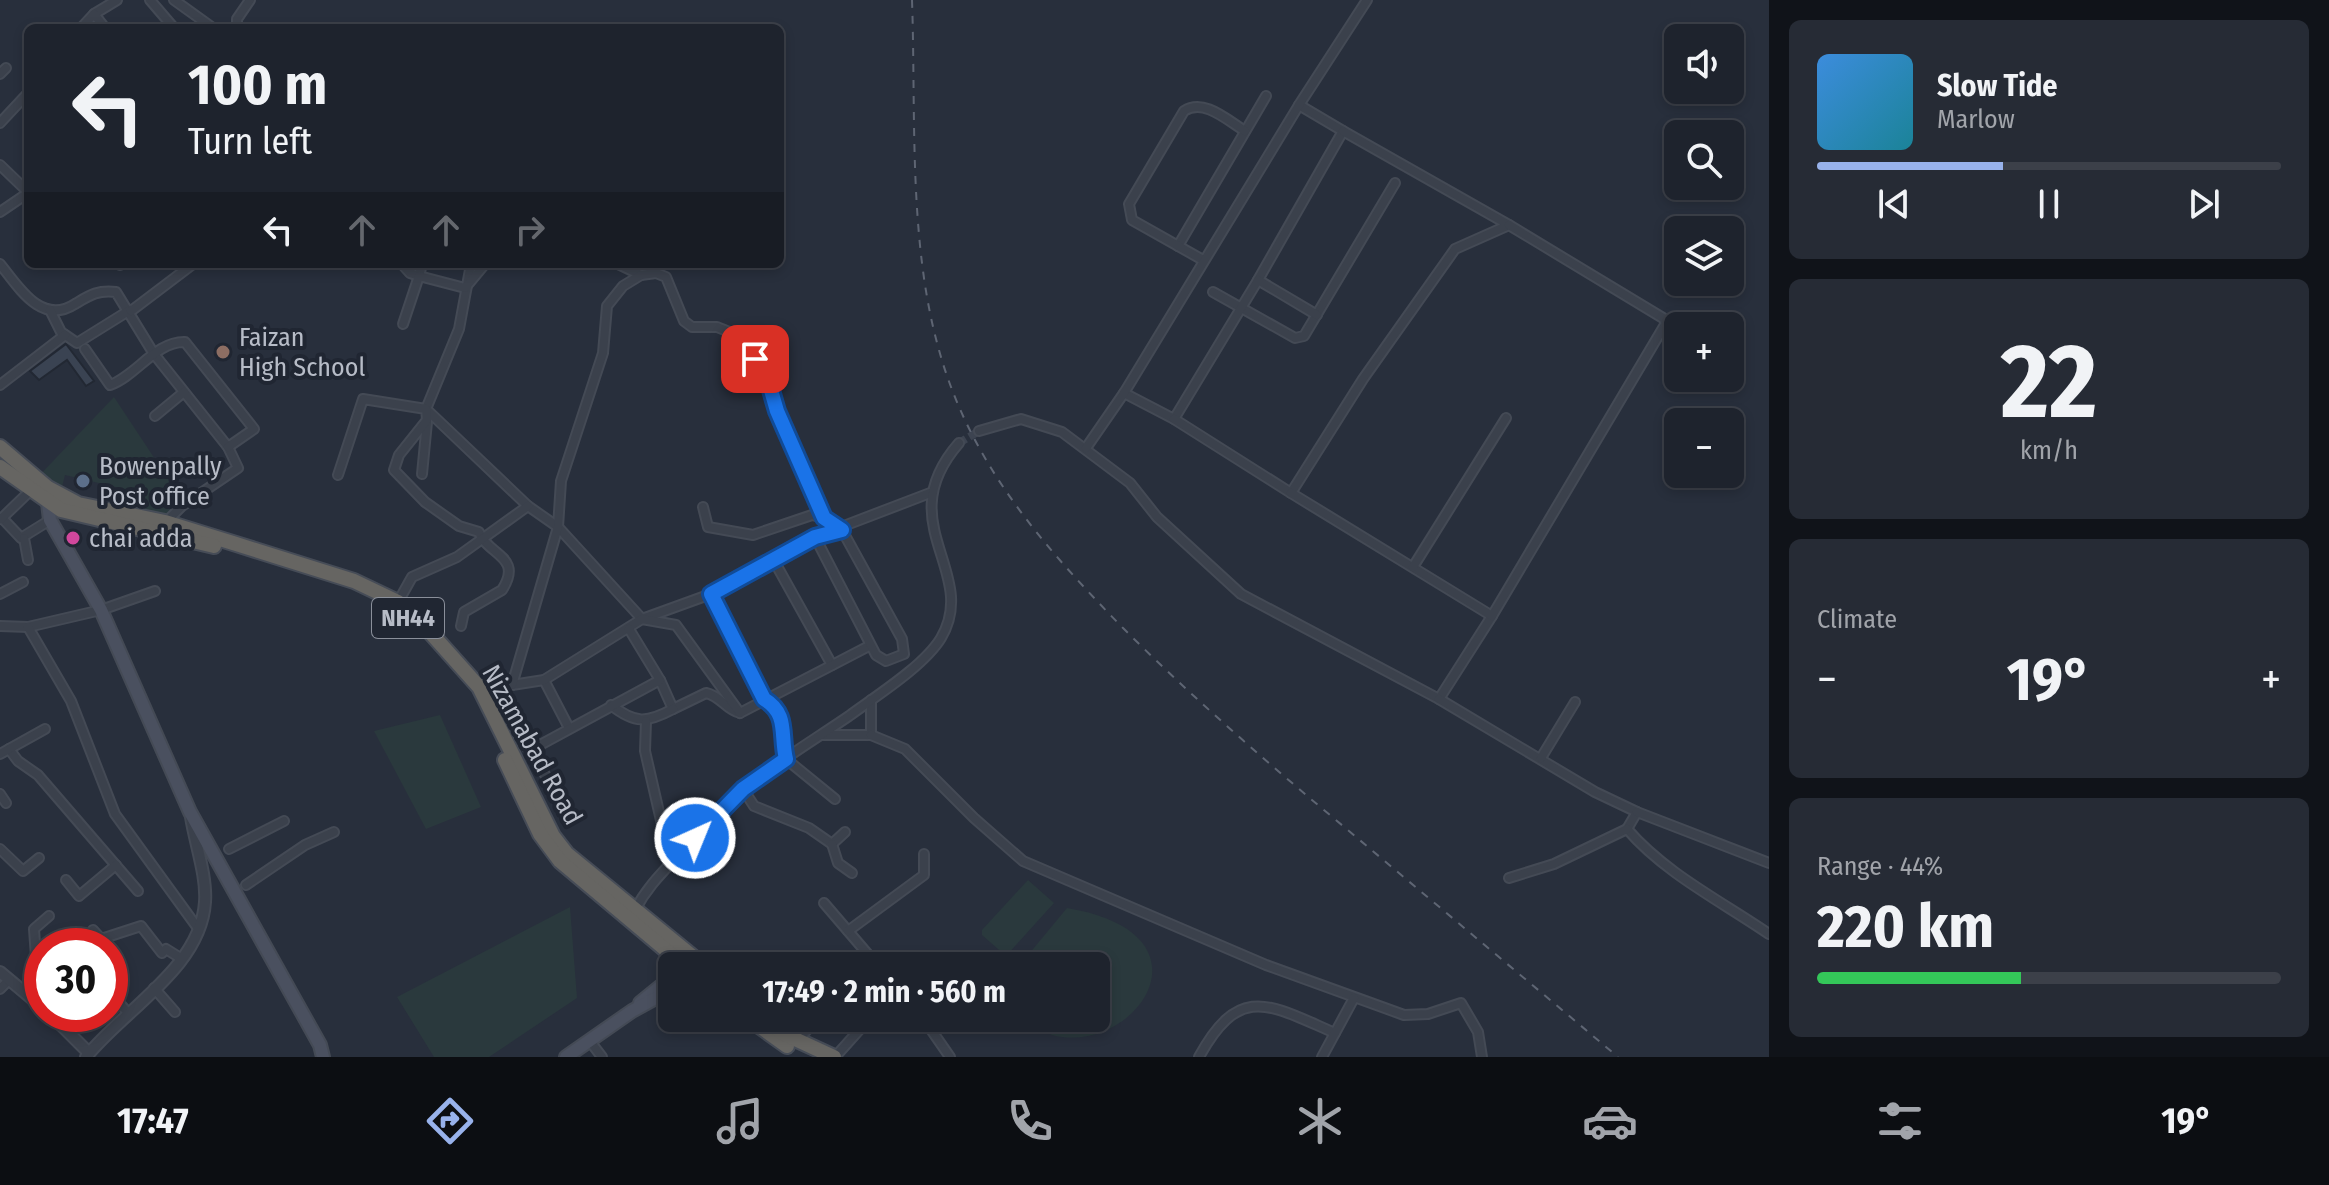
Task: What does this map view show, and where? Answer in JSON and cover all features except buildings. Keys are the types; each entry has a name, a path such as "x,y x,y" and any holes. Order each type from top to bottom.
{"highway":[{"name":"Nizamabad Road","path":"0,447 48,488 78,504 165,522 354,581 398,602 421,622 479,687 553,836 567,854 680,952"},
{"name":"NH44","path":"0,467 48,503"},
{"name":"Nizamabad Road","path":"48,503 70,513 309,573 407,617 476,700 540,834 575,876 677,952"},
{"path":"766,1032 809,1057"},
{"path":"784,1032 834,1057"}],"main road":[{"path":"48,503 50,520 101,610 190,812 320,1045 323,1057"},
{"path":"632,1011 658,989"},
{"path":"566,1057 658,997"}],"street":[{"path":"85,24 94,14 117,0"},
{"path":"150,0 171,24"},
{"path":"174,0 207,24"},
{"path":"237,24 250,0"},
{"path":"1086,448 1124,393 1203,260 1367,0"},
{"path":"94,14 102,24"},
{"path":"1178,246 1266,96"},
{"path":"0,123 24,97"},
{"path":"1299,105 1509,225 1663,318 1666,323 1492,616 1439,699"},
{"path":"1203,260 1132,220 1129,204 1184,111 1191,106 1205,107 1245,131"},
{"path":"1174,419 1343,131"},
{"path":"0,165 24,189"},
{"path":"1213,292 1295,338 1304,336 1395,183"},
{"path":"0,212 24,196"},
{"path":"1291,493 1363,379 1455,249 1509,225"},
{"path":"0,264 32,304 50,310 72,307 89,294 116,292 130,310 133,323 154,354 228,447 238,468 182,506 165,522"},
{"path":"50,310 65,335 77,343 130,310 188,268"},
{"path":"406,268 410,273 465,288"},
{"path":"403,324 421,268"},
{"path":"422,474 426,409 459,329 470,268"},
{"path":"465,288 482,268"},
{"path":"626,268 641,275"},
{"path":"512,685 558,527 561,481 603,353 607,306 623,286 641,275 656,273 666,277 684,321 692,327 717,327 745,345 766,373 777,411 824,518"},
{"path":"1258,280 1317,315"},
{"path":"0,385 65,335"},
{"path":"85,349 110,385 154,354 185,342 254,429 228,447"},
{"path":"155,416 184,392"},
{"path":"1124,393 1174,419 1492,616"},
{"path":"338,475 363,399 426,409 528,506 558,527 642,619 676,625 740,713"},
{"path":"1413,567 1506,418"},
{"path":"979,431 996,424 1029,420 1062,432 1130,483 1157,517 1241,594 1439,699 1595,792 1637,812 1769,863"},
{"path":"427,421 399,455 394,470 425,502 459,526 479,532 506,558 507,583 502,590 464,612 461,626"},
{"path":"634,911 650,882 743,789 871,700 930,652 943,636 948,618 950,584 931,515 930,493 948,455 959,443"},
{"path":"24,538 19,537 1,519 30,491"},
{"path":"479,687 544,680 642,619 711,594 815,537 842,530 930,493"},
{"path":"398,602 412,577 457,557 528,506"},
{"path":"703,507 708,527 753,535 812,515 824,518 842,530 906,651 886,661 869,646 815,537"},
{"path":"24,538 50,520"},
{"path":"24,538 28,560"},
{"path":"773,559 832,665"},
{"path":"0,594 23,582"},
{"path":"0,615 2,625 28,627 101,610 155,591"},
{"path":"711,594 764,699 775,706 784,723 782,743 786,759 835,799"},
{"path":"28,627 71,701 115,814 197,927"},
{"path":"629,629 660,680 673,709"},
{"path":"611,705 630,719 646,721 706,693 720,697 731,710 740,713 869,646"},
{"path":"544,680 569,728"},
{"path":"507,717 526,747 540,745 660,680"},
{"path":"871,700 871,735"},
{"path":"1541,758 1575,702"},
{"path":"646,721 645,751 662,825"},
{"path":"2,753 45,729"},
{"path":"821,735 871,735 905,749 974,818 1023,861 1266,965 1354,998 1382,1004 1404,1015 1428,1014 1461,1003 1478,1032 1482,1057"},
{"path":"540,745 535,755 539,767 564,812"},
{"path":"2,753 38,775 138,891"},
{"path":"743,789 754,806 809,828 832,844 838,863 852,873"},
{"path":"0,794 6,803"},
{"path":"128,1013 182,959 205,902 190,812"},
{"path":"1509,878 1554,864 1627,829 1637,812"},
{"path":"229,849 284,821"},
{"path":"1627,829 1684,879 1769,934"},
{"path":"246,885 305,845 334,832"},
{"path":"832,844 845,832"},
{"path":"0,849 23,871 39,858"},
{"path":"848,931 924,875 924,854"},
{"path":"66,880 79,896 116,865"},
{"path":"824,903 866,952"},
{"path":"35,928 49,916"},
{"path":"128,930 141,926 162,953 166,949 182,959"},
{"path":"3,980 24,995"},
{"path":"154,988 175,1012"},
{"path":"1322,1057 1354,998"},
{"path":"1199,1057 1235,1011 1250,1004 1286,1012 1335,1033"},
{"path":"66,1032 87,1055 109,1032"},
{"path":"797,1041 805,1032"},
{"path":"834,1057 857,1032"},
{"path":"933,1032 950,1057"},
{"path":"589,1040 602,1057"}],"shaded area":[{"path":"114,397 182,500 164,519 127,510 132,491 65,475 60,495 36,479"},
{"path":"440,715 481,807 426,829 374,731"},
{"path":"1028,880 1054,903 1010,952 1001,952 982,935 982,930"},
{"path":"570,907 577,998 489,1057 434,1057 397,997"},
{"path":"1067,908 1114,922 1142,942 1152,965 1148,990 1134,1011 1110,1028 1110,952 1031,952"},
{"path":"1047,1032 1099,1032 1083,1037"}],"tunnel":[{"path":"959,443 979,431"}],"railway":[{"path":"912,0 915,176 922,265 929,308 953,391 970,430 1013,501 1093,597 1206,707 1320,807 1618,1057"}],"place":[{"name":"Faizan High School","path":"223,352"},
{"name":"Bowenpally Post office","path":"83,481"},
{"name":"chai adda","path":"73,538"}],"route":[{"path":"695,838 743,789 786,759 782,743 784,723 775,706 764,699 711,594 815,537 842,530 824,518 777,411 766,373 755,359"}]}
